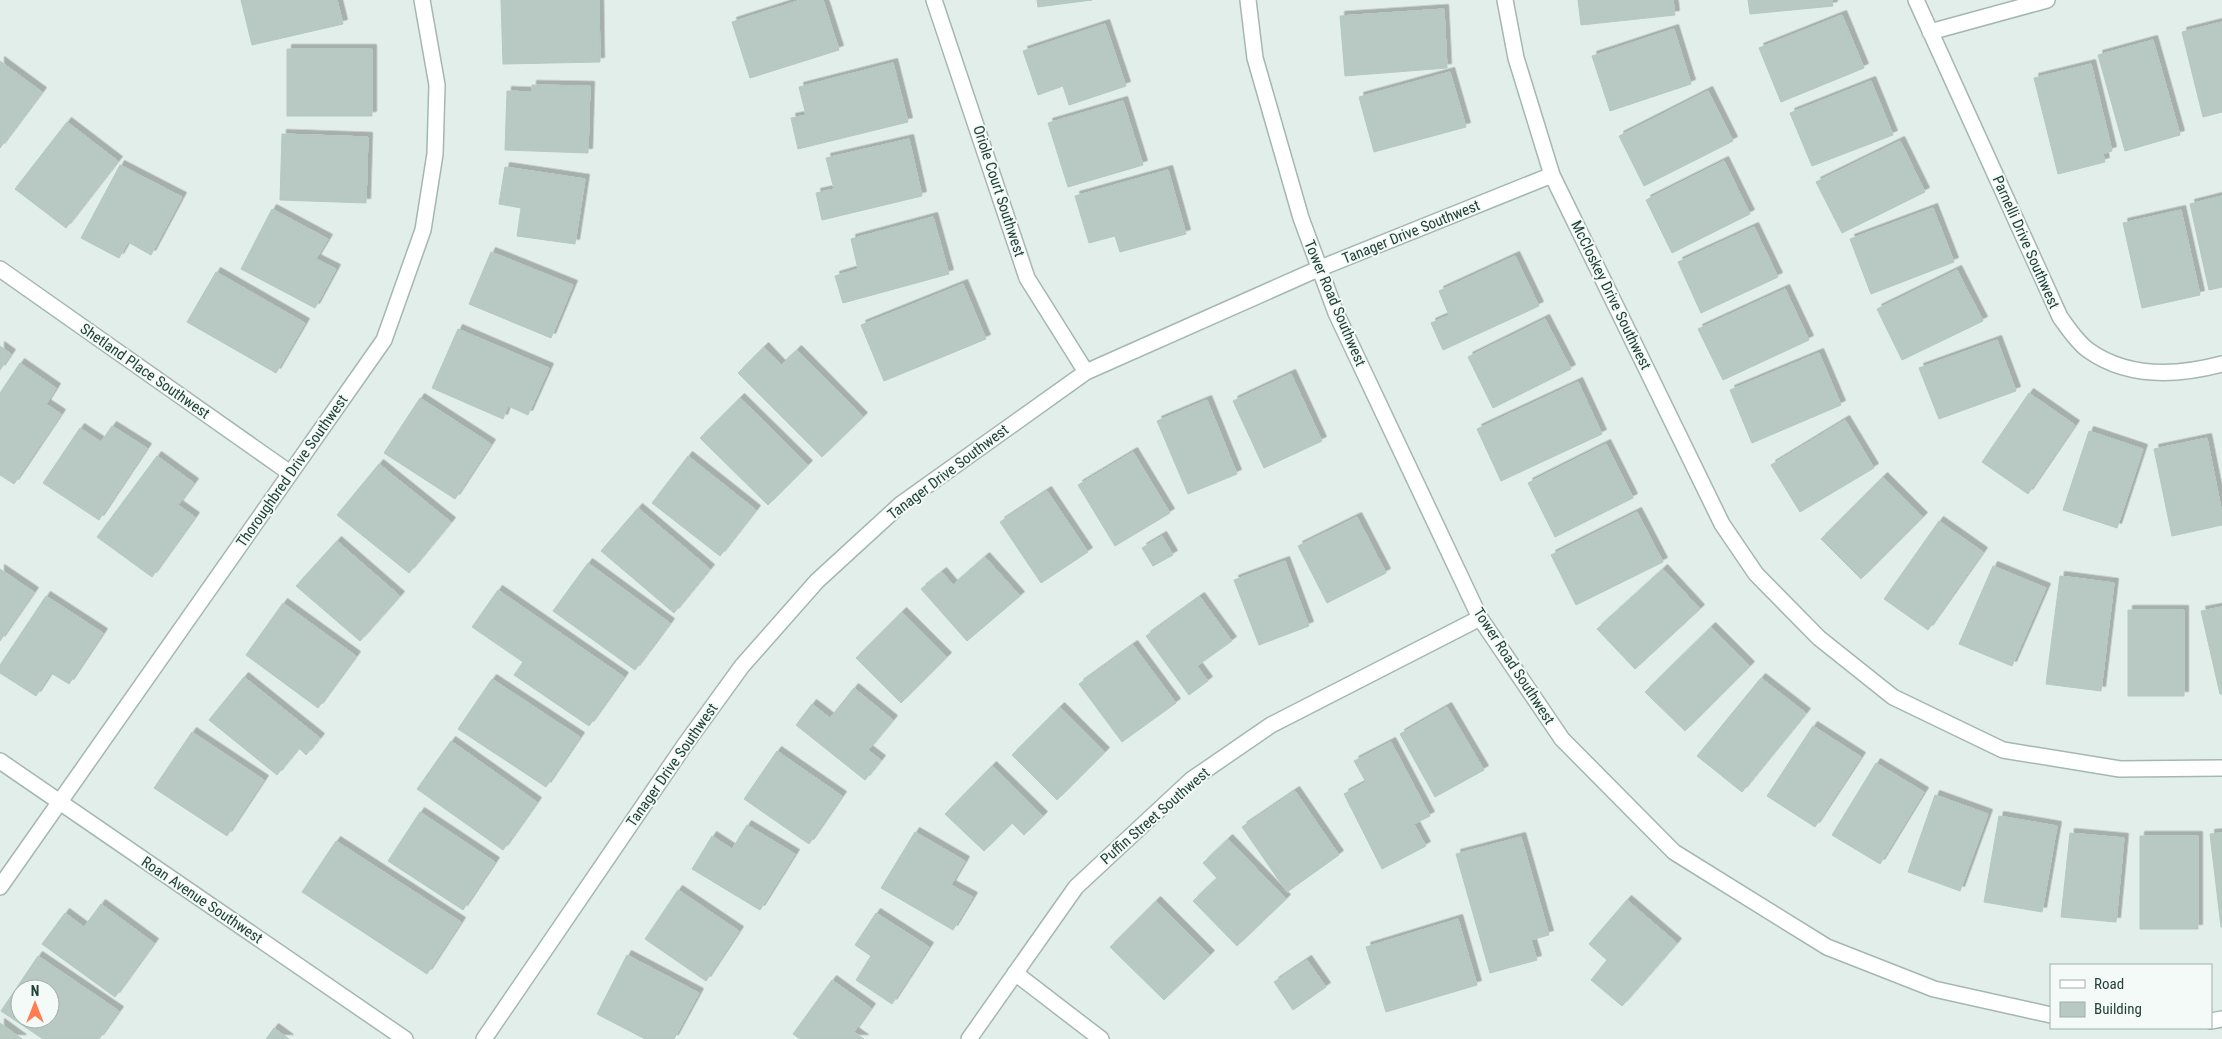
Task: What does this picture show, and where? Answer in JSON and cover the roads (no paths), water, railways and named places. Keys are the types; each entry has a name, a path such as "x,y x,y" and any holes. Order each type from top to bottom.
{"street":[{"name":"Thoroughbred Drive Southwest","path":"0,887 384,340 423,230 435,154 437,85 422,0"},
{"name":"Oriole Court Southwest","path":"934,0 1028,278 1086,372"},
{"name":"Tower Road Southwest","path":"1248,0 1255,58 1301,218 1318,269 1336,313 1480,618 1562,739 1674,852 1828,947 1934,989 2050,1015"},
{"name":"McCloskey Drive Southwest","path":"1505,0 1516,58 1552,175 1722,524 1756,574 1819,638 1893,698 2003,750 2120,769 2222,768"},
{"name":"Parnelli Drive Southwest","path":"1916,0 2060,318 2087,349 2119,367 2160,374 2222,364"},
{"path":"1930,32 2047,0"},
{"name":"Tanager Drive Southwest","path":"484,1039 742,666 817,581 901,504 1086,372 1318,269 1552,175"},
{"name":"Shetland Place Southwest","path":"0,269 290,473"},
{"name":"Puffin Street Southwest","path":"969,1039 1076,887 1191,780 1271,725 1480,618"},
{"name":"Roan Avenue Southwest","path":"0,761 405,1039"},
{"path":"1015,973 1101,1039"}]}
